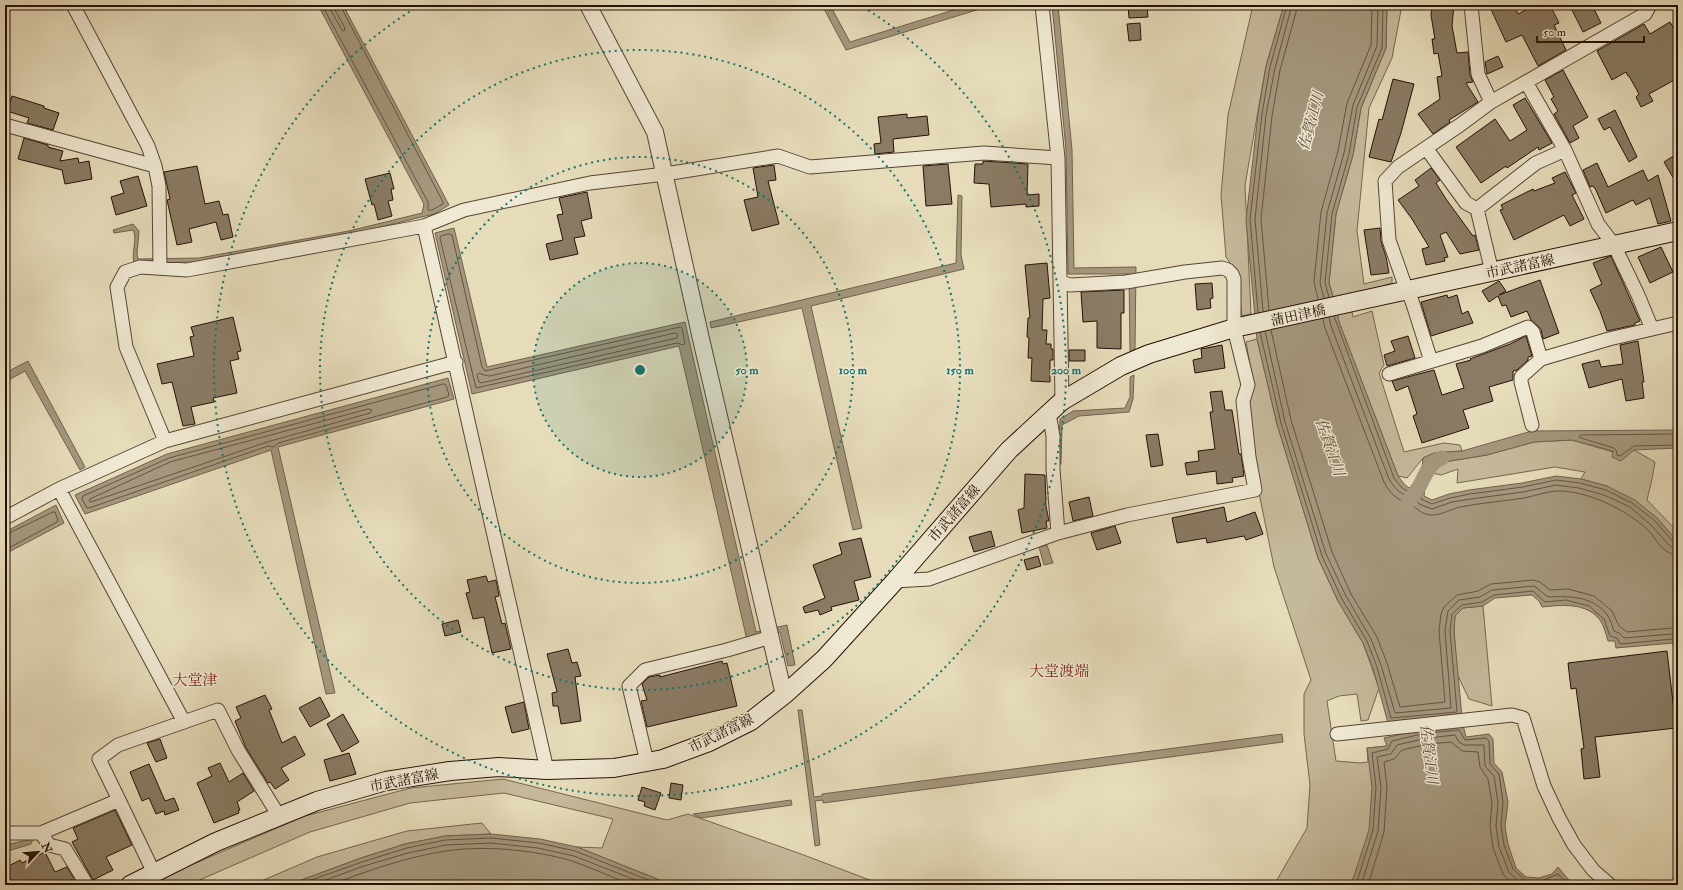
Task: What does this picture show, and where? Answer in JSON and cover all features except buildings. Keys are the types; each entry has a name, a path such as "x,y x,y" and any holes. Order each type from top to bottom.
{"main road":[{"name":"市武諸富線","path":"1362,301 1678,231"},
{"name":"蒲田津橋","path":"1234,328 1362,301"},
{"name":"市武諸富線","path":"130,885 216,842 279,816 317,801 386,781 450,771 499,767 547,770 614,768 663,759 709,742 751,721 784,695 824,659 895,581 1009,450 1062,401 1120,366 1149,354 1234,328"}],"street":[{"path":"73,5 148,146 155,166 160,186 159,262"},
{"path":"588,5 656,132 699,331 784,695"},
{"path":"1042,5 1058,158 1062,401"},
{"path":"1471,5 1478,74 1490,102"},
{"path":"1431,361 1412,301 1389,240 1385,181 1398,167 1490,102 1645,14 1649,5"},
{"path":"1526,82 1565,150 1598,224 1614,245 1638,295 1652,329"},
{"path":"5,124 155,166"},
{"path":"1426,148 1466,203 1477,209 1492,272"},
{"path":"1477,209 1536,163 1565,150"},
{"path":"165,441 126,347 118,287 125,272 140,267 159,262 187,270 424,226 464,210 590,183 665,174 778,156 810,167 984,153 1058,158"},
{"path":"424,226 456,362 547,770"},
{"path":"895,581 930,579 1058,533 1127,515 1255,490 1243,401 1248,385 1234,328 1234,279 1232,274 1228,270 1222,268 1185,272 1140,281 1070,284 1061,282"},
{"path":"1532,425 1521,377 1541,359 1652,329 1678,324"},
{"path":"1389,374 1482,346 1528,327 1533,332 1541,359"},
{"path":"5,518 60,489 165,441 456,362"},
{"path":"1049,413 1053,436 1053,475 1058,533"},
{"path":"60,489 184,722"},
{"path":"647,762 629,686 645,670 727,650 769,631"},
{"path":"154,873 99,759 118,745 218,710 238,750 279,816"},
{"path":"1337,734 1512,716 1523,718 1544,786 1559,818 1574,845 1593,870 1610,885"},
{"path":"5,832 41,833 119,800"},
{"path":"41,833 49,845 65,849 87,885"}],"shaded area":[{"path":"1253,5 1284,5 1266,66 1245,185 1251,314 1242,316 1237,273 1226,257 1221,195 1228,115"},
{"path":"1387,5 1402,5 1392,58 1369,108 1357,231 1364,284 1392,277 1392,283 1349,296 1353,317 1372,311 1384,365 1379,373 1404,452 1444,443 1460,445 1462,451 1434,453 1423,458 1407,478 1398,476 1339,322 1329,283 1336,214 1353,155 1361,108 1386,48"},
{"path":"1257,339 1277,424 1318,558 1338,601 1363,643 1379,688 1368,720 1361,721 1357,694 1339,696 1327,701 1336,761 1360,763 1368,762 1367,748 1387,746 1375,885 1274,885 1307,828 1310,785 1304,734 1304,694 1311,680 1274,567 1259,493 1247,402 1254,387 1246,342"},
{"path":"1572,440 1613,452 1634,450 1655,462 1647,500 1678,532 1678,542 1657,518 1607,486 1581,479 1585,472 1555,467 1457,483 1458,469 1441,475 1432,473 1444,462 1487,455 1534,442"},
{"path":"1483,606 1492,706 1469,699 1457,674 1454,631 1455,616 1463,608"},
{"path":"503,779 667,820 688,814 883,885 667,885 667,883 577,847 602,848 613,819 504,793 410,803 310,832 188,885 151,885 170,874 305,816 411,788"},
{"path":"482,823 491,834 445,836 405,844 361,858 288,885 252,885 317,857 407,831"}],"water":[{"path":"318,5 343,5 449,205 434,214 351,234 201,262 134,263 133,254 135,237 133,230 114,233 113,230 133,224 139,231 138,259 199,258 349,231 422,213 424,204"},
{"path":"822,5 830,5 850,42 970,5 993,5 846,50"},
{"path":"1052,5 1058,5 1072,150 1074,268 1136,267 1135,349 1130,351 1129,274 1068,274 1066,149"},
{"name":"佐賀江川","path":"1284,5 1387,5 1386,48 1361,108 1353,155 1336,214 1329,283 1339,322 1398,476 1409,488 1414,483 1425,488 1424,496 1432,500 1449,494 1469,490 1522,483 1556,476 1581,479 1607,486 1635,500 1657,518 1678,542 1678,658 1675,659 1673,643 1616,648 1615,641 1608,641 1604,627 1600,620 1594,614 1581,607 1565,605 1542,607 1539,601 1532,595 1495,598 1483,606 1463,608 1455,616 1454,631 1462,717 1388,723 1373,668 1363,643 1338,601 1318,558 1277,424 1257,339 1246,220 1258,114 1266,66"},
{"path":"958,195 962,196 961,255 964,269 811,306 862,528 853,530 802,308 711,328 710,322 956,263"},
{"path":"454,228 487,367 685,322 756,632 787,625 795,665 788,666 780,632 747,640 679,346 472,394 435,233"},
{"path":"28,361 85,467 80,470 25,371 5,382 5,373"},
{"path":"1134,375 1133,399 1129,412 1079,416 1062,425 1061,464 1058,464 1060,419 1073,411 1125,408 1130,397 1130,377"},
{"path":"448,378 454,399 278,447 335,693 326,694 271,450 85,514 75,495 167,454"},
{"path":"1678,430 1678,448 1634,450 1621,461 1612,457 1613,451 1572,440 1534,442 1487,455 1444,462 1432,473 1422,467 1423,458 1434,453 1462,451 1532,431"},
{"path":"56,505 64,523 5,554 5,532"},
{"path":"1047,545 1053,563 1044,565 1039,547"},
{"path":"798,710 802,710 814,797 822,796 822,794 1282,734 1283,742 823,803 823,800 815,801 820,845 815,846"},
{"name":"佐賀江川","path":"1463,725 1466,737 1489,734 1493,739 1494,763 1502,772 1508,802 1505,827 1508,844 1516,868 1526,877 1539,878 1552,874 1558,867 1573,885 1351,885 1369,830 1372,787 1367,748 1387,746 1384,738 1425,729"},
{"path":"791,800 792,805 701,818 693,814"},
{"path":"491,834 540,839 577,847 667,883 667,885 288,885 361,858 405,844 445,836"},
{"path":"33,839 31,844 5,852 5,845"}],"waterway":[{"path":"1408,502 1419,487 1431,465 1442,458"}],"district":[{"name":"大堂渡端","path":"1059,671"},
{"name":"大堂津","path":"195,680"}]}
